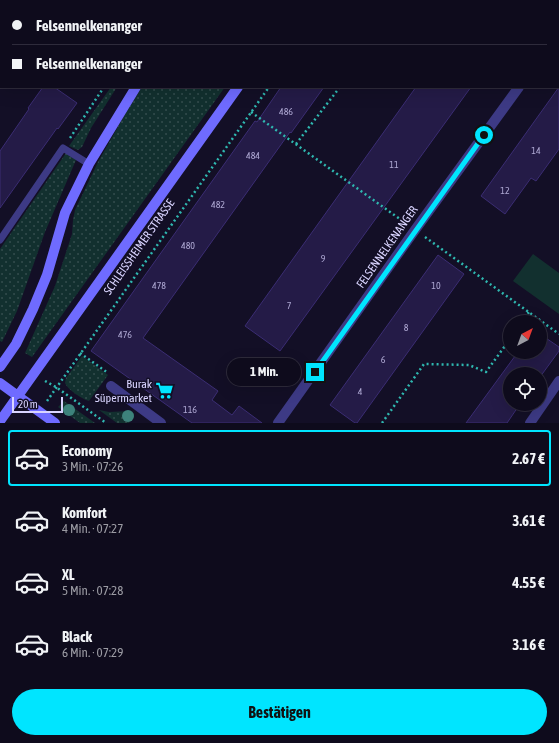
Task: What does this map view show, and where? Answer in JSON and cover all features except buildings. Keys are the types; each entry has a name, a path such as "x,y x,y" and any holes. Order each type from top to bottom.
{"main road":[{"path":"0,367 16,344 33,310 47,275 66,213 89,164 135,88"},
{"name":"SCHLEISSHEIMER STRASSE","path":"0,421 237,88"},
{"path":"0,383 55,423"}],"street":[{"name":"FELSENNELKENANGER","path":"278,423 410,236 517,88"},
{"path":"530,423 559,382"},
{"path":"111,386 161,423"}],"lane":[{"path":"0,240 63,148 89,164"}],"path":[{"path":"63,148 103,88"},
{"name":"SCHLEISSHEIMER STRASSE","path":"40,412 56,387 268,88"},
{"path":"296,144 339,88"},
{"path":"382,423 424,364 469,365 486,372 503,348"},
{"path":"80,353 110,374 111,386"},
{"path":"56,387 106,423"}],"green space":[{"path":"110,88 116,88 91,128 82,147 78,150 69,146"},
{"path":"141,88 224,88 32,357 25,353 55,286 72,234 75,210 98,162"},
{"path":"66,153 76,160 45,232 17,311 2,342 0,341 0,249"},
{"path":"533,254 559,273 559,314 513,281"},
{"path":"82,356 108,375 89,401 76,394 65,383 66,378"},
{"path":"64,401 95,423 80,423 58,407"},
{"path":"99,410 109,412 130,411 134,414 129,423 117,423"}],"place":[{"name":"Burak Süpermarket","path":"165,391"}],"route":[{"path":"315,372 484,135"}]}
